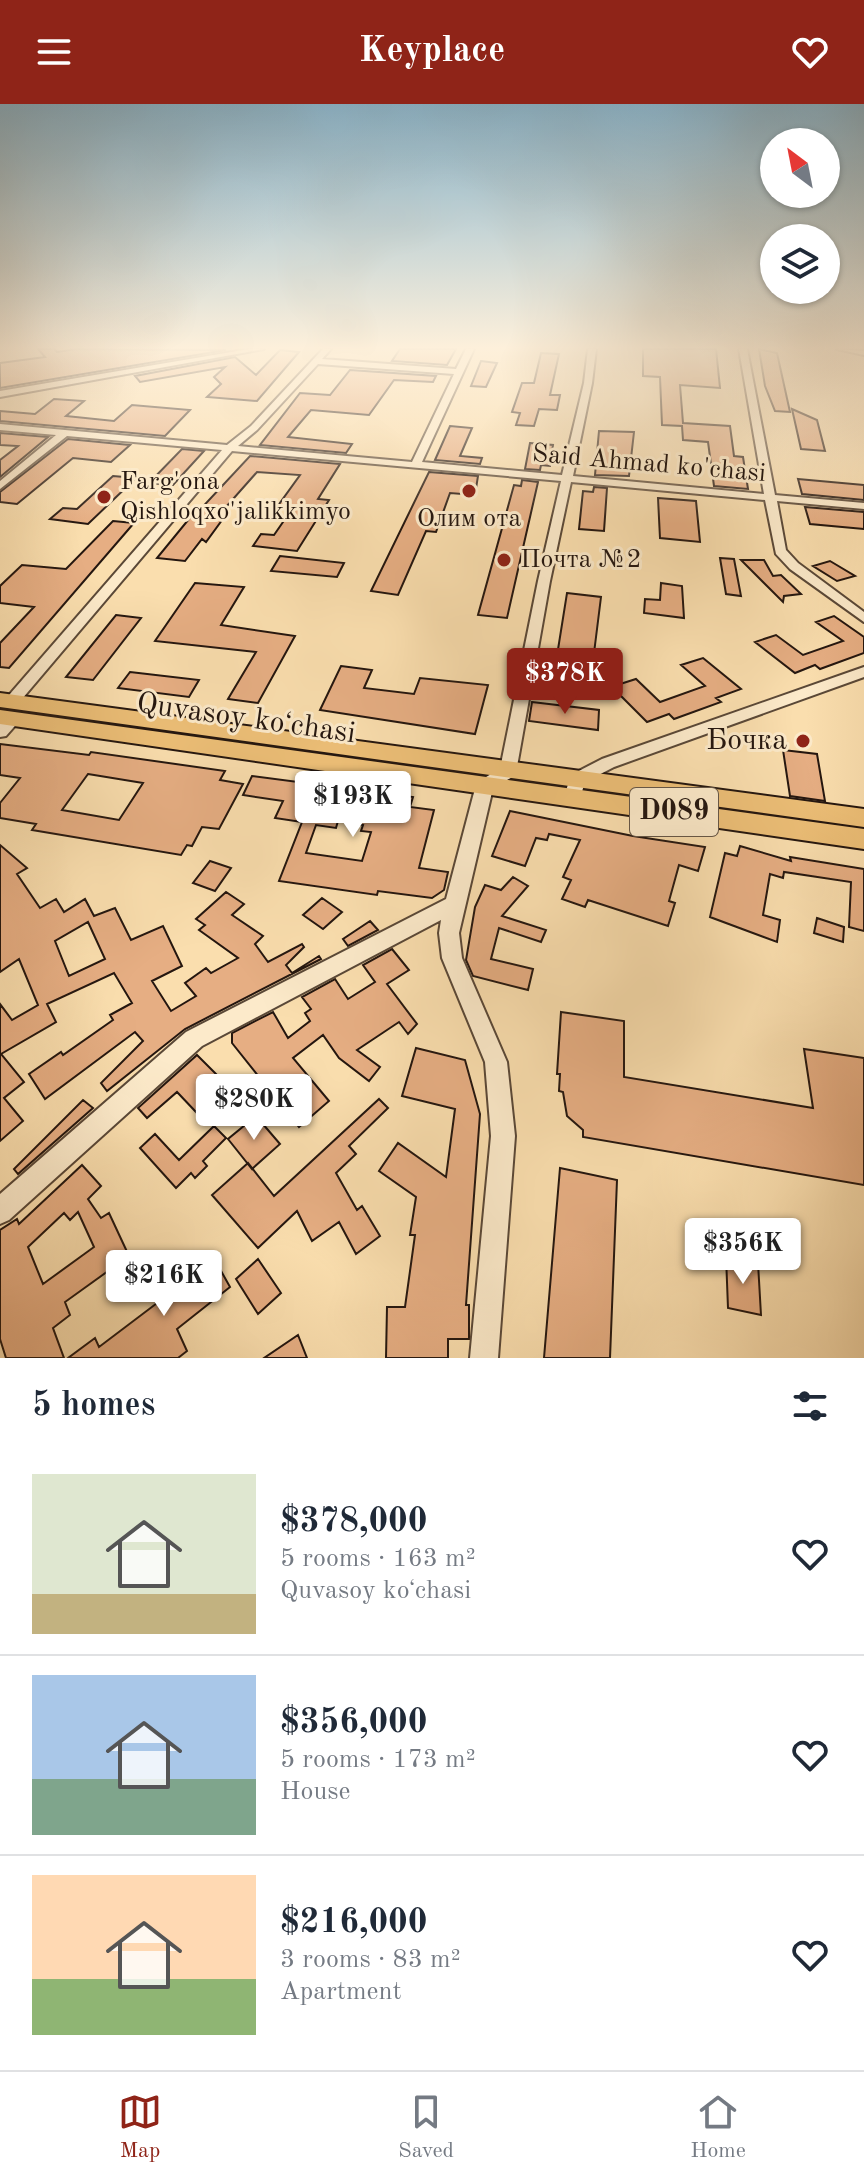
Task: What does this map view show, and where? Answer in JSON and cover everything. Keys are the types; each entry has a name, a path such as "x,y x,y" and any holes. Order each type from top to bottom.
{"main road":[{"name":"Quvasoy koʻchasi","path":"5,714 508,772 575,788 864,839"},
{"name":"Quvasoy koʻchasi","path":"5,714 485,785 575,788 864,818"}],"street":[{"path":"5,714 230,447 273,408"},
{"path":"416,465 443,408"},
{"path":"484,1358 503,1136 496,1062 452,958 449,933 485,785 508,772 581,408"},
{"path":"754,408 780,551 794,566 864,618"},
{"name":"Said Ahmad ko'chasi","path":"0,427 864,506"},
{"path":"0,486 65,433"},
{"path":"575,788 608,763 864,672"},
{"path":"0,1211 194,1039 454,904"}],"building":[{"path":"43,408 76,408 66,416 114,421 129,408 190,410 165,436 0,421 0,411 35,414"},
{"path":"289,408 374,408 369,415 311,410 288,437 352,444 346,453 260,445"},
{"path":"514,408 557,408 557,410 539,409 534,426 516,425 520,413 512,412"},
{"path":"661,408 682,408 683,423 730,426 734,456 743,457 748,489 714,486 708,442 683,440 682,426 662,425"},
{"path":"774,408 789,408 790,412 775,411"},
{"path":"792,409 817,420 825,451 801,449"},
{"path":"450,426 472,428 460,456 482,458 480,464 435,460"},
{"path":"599,431 634,432 629,476 595,475"},
{"path":"0,433 48,437 0,477 0,460 18,446 0,445"},
{"path":"68,439 130,445 111,462 73,458 17,504 0,502 0,492"},
{"path":"530,443 553,445 550,466 541,465 540,470 525,469"},
{"path":"182,449 204,451 173,485 149,483"},
{"path":"250,456 340,464 318,499 329,500 297,551 253,546 261,534 274,535 292,509 277,507 300,475 257,472 218,516 225,516 206,542 202,539 185,561 157,558 193,514"},
{"path":"429,472 478,476 475,495 450,493 436,532 426,531 398,595 371,591"},
{"name":"Farg'ona Qishloqxo'jalikkimyo","path":"113,476 136,478 88,524 50,519 63,508 77,509"},
{"path":"798,479 864,485 864,500 802,494"},
{"path":"522,480 538,482 507,618 478,615 514,485 521,486"},
{"path":"594,487 607,488 604,531 579,529 583,491 593,492"},
{"path":"658,498 696,501 700,542 660,538"},
{"path":"805,507 864,512 864,529 810,524"},
{"path":"113,521 134,523 9,668 0,667 0,643 34,607 0,603 0,586 22,565 66,569"},
{"path":"280,556 344,563 337,577 271,571"},
{"path":"720,558 734,559 741,596 726,594"},
{"path":"741,560 764,560 773,576 781,575 801,594 784,596 783,602"},
{"path":"830,561 855,576 837,581 813,566"},
{"path":"195,583 244,587 221,625 295,636 258,703 228,699 256,652 155,641"},
{"path":"661,583 682,586 684,618 644,613 645,599 660,600"},
{"path":"567,593 601,597 594,653 573,650 569,681 542,678 545,660 556,662"},
{"path":"116,615 141,618 93,680 66,677"},
{"path":"834,616 864,637 864,653 820,669 815,665 795,673 755,642 776,635 803,655 843,641 816,622"},
{"path":"703,658 741,689 716,698 721,702 674,719 669,714 647,722 617,692 617,685 636,679 660,702 705,686 681,665"},
{"path":"341,666 372,670 364,688 414,694 420,678 488,685 475,734 320,710"},
{"path":"130,672 199,680 189,697 118,688"},
{"path":"532,702 599,710 598,730 529,721"},
{"path":"0,744 89,755 91,752 225,771 220,780 243,784 219,829 202,827 192,846 187,845 181,855 32,830 36,824 0,818 0,803 20,778 0,775","holes":["88,774 143,783 119,820 62,810"]},
{"path":"783,750 817,754 825,801 790,796"},
{"path":"252,776 413,797 410,807 434,810 419,868 448,872 444,890 432,898 378,891 377,895 279,881 302,822 275,818 283,801 243,795","holes":["338,821 363,825 361,831 371,832 362,861 306,853 316,825 336,828"]},
{"path":"510,811 705,847 698,871 679,865 669,901 675,903 668,926 588,900 585,907 562,899 571,880 563,877 580,840 549,834 547,840 536,838 525,866 492,856"},
{"path":"0,845 27,868 17,874 40,908 56,899 64,912 85,899 94,916 115,908 131,940 163,926 182,966 152,981 171,1011 196,996 185,983 206,968 211,973 238,958 199,930 205,925 196,919 226,892 244,904 232,915 263,936 255,944 268,962 302,944 304,947 286,965 292,973 319,956 321,959 185,1029 107,1091 101,1083 143,1041 135,1032 45,1099 29,1074 61,1052 63,1055 113,1020 110,1015 132,1003 114,973 47,1004 56,1022 1,1054 24,1082 4,1098 23,1121 0,1141 0,1004 12,1020 38,1005 19,959 0,972","holes":["88,922 105,959 69,976 55,941"]},
{"path":"740,846 791,861 790,857 864,869 864,931 849,927 851,882 784,872 783,878 770,874 763,915 780,920 777,942 710,917 725,853 737,856"},
{"path":"210,861 231,868 215,891 193,883"},
{"path":"513,877 528,886 502,916 546,930 541,942 499,928 491,959 533,969 528,990 473,976 466,960 475,907 485,885 501,890"},
{"path":"322,898 342,912 323,929 303,915"},
{"path":"817,918 844,927 843,942 814,933"},
{"path":"370,921 378,930 348,946 343,939"},
{"path":"392,949 409,970 387,984 417,1024 408,1034 399,1022 357,1050 380,1067 369,1081 339,1058 323,1035 293,1058 329,1101 299,1127 232,1043 232,1033 273,1012 288,1038 310,1021 305,1013 311,1009 302,997 335,979 348,999 375,982 363,965"},
{"path":"561,1012 624,1021 624,1077 813,1108 804,1049 864,1058 864,1185 583,1137 583,1130 567,1116 563,1092 559,1091 560,1074 557,1074"},
{"path":"416,1048 465,1060 480,1114 466,1305 469,1305 469,1339 448,1339 448,1358 386,1358 387,1307 405,1307 415,1235 410,1235 416,1197 379,1171 398,1143 446,1177 455,1109 402,1096"},
{"path":"197,1055 226,1084 196,1112 177,1092 147,1118 138,1108"},
{"path":"379,1099 388,1108 349,1146 356,1154 336,1173 357,1210 362,1206 380,1236 356,1254 339,1222 312,1241 297,1211 258,1248 212,1195 248,1163 274,1196"},
{"path":"83,1100 93,1108 18,1174 14,1169"},
{"path":"256,1116 280,1144 252,1169 228,1139"},
{"path":"214,1126 226,1138 203,1161 207,1166 195,1178 191,1173 176,1188 140,1148 155,1134 179,1160"},
{"path":"82,1165 101,1186 88,1199 101,1218 109,1213 129,1256 65,1302 70,1315 53,1328 64,1358 6,1358 0,1339 0,1230 17,1219 19,1224","holes":["78,1212 94,1247 43,1284 28,1247 64,1213 70,1220"]},
{"path":"560,1168 617,1180 610,1358 544,1358"},
{"path":"211,1253 230,1287 177,1329 187,1351 178,1358 68,1358 95,1338 99,1347 173,1291 170,1284"},
{"path":"726,1256 758,1263 761,1315 728,1308"},
{"path":"258,1259 281,1293 258,1314 236,1279"},
{"path":"298,1335 307,1358 264,1358"}],"place":[{"name":"Олим ота","path":"469,491"},
{"name":"Farg'ona Qishloqxo'jalikkimyo","path":"104,497"},
{"name":"Почта №2","path":"504,560"},
{"name":"Бочка","path":"803,741"}]}
